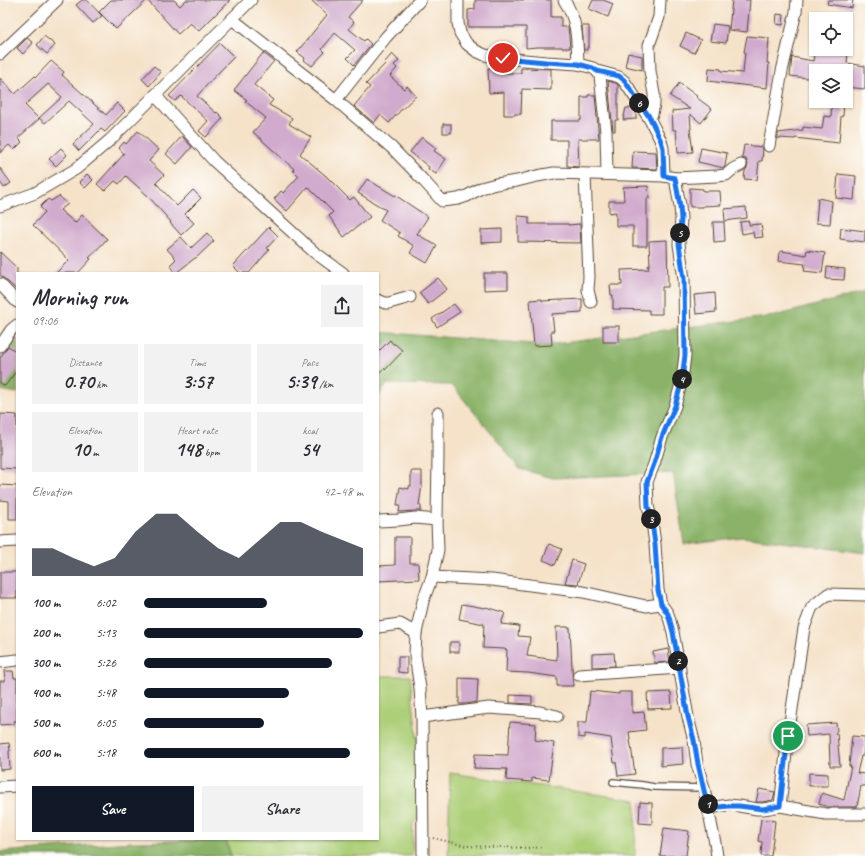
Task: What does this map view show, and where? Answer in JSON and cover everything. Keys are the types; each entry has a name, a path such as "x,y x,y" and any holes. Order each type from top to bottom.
{"street":[{"path":"0,54 57,0"},
{"path":"0,206 35,193 76,169 110,140 251,0"},
{"path":"336,100 386,37 420,0"},
{"path":"458,0 458,23 460,33 467,44 476,51 485,55 503,58 578,64 593,68 597,71 619,76 624,80 650,118 661,141 669,177 680,206 681,219 679,244 684,279 685,355 682,380 675,406 662,437 647,482 648,506 655,544 658,590 661,604 668,614 680,668 688,717 717,856"},
{"path":"564,0 571,14 577,35 578,64"},
{"path":"650,118 653,109 654,94 650,71 649,45 659,17 660,0"},
{"path":"768,146 782,71 796,12 797,0"},
{"path":"232,19 336,100 392,148 442,201 463,198 481,188 496,184 517,182 554,173 669,177 717,176 726,175 741,165"},
{"path":"597,71 600,76 605,125 607,174"},
{"path":"155,96 214,161 314,252 342,272"},
{"path":"586,175 589,277 588,290 591,302"},
{"path":"0,284 16,301"},
{"path":"379,300 389,303 410,297"},
{"path":"0,346 11,330 16,326"},
{"path":"423,856 422,717 420,688 415,655 416,633 423,601 432,577 438,550 436,520 438,413"},
{"path":"379,521 415,518 436,520"},
{"path":"0,542 16,541"},
{"path":"432,577 492,580 583,592 646,606 661,604"},
{"path":"780,806 788,736 804,628 812,607 828,594 865,595"},
{"path":"379,627 400,624 416,633"},
{"path":"0,662 16,660"},
{"path":"579,675 680,668"},
{"path":"422,717 489,708 540,712 558,716"},
{"path":"0,787 16,786"},
{"path":"708,808 734,806 763,809 780,806 826,814 865,814"}],"lane":[{"path":"613,782 654,787 704,788"}],"path":[{"path":"423,834 467,846 542,847"}],"green space":[{"path":"865,292 865,553 742,537 684,544 673,473 553,478 520,469 452,385 387,384 379,396 379,332 546,345 775,316"},
{"path":"16,341 16,393 0,390 0,353"},
{"path":"379,676 410,676 426,816 413,822 412,856 231,856 226,840 379,840"},
{"path":"450,773 636,800 635,856 448,856"},
{"path":"226,840 231,856 0,856 0,852 130,842"}],"building":[{"path":"82,0 87,0 102,16 93,23 76,5"},
{"path":"111,0 147,0 116,29 99,12"},
{"path":"147,0 174,0 180,6 186,0 230,0 199,31 190,23 178,34"},
{"path":"311,0 363,0 348,17 354,22 349,29 364,41 366,39 371,44 354,65 347,58 355,50 335,33 322,49 325,52 312,66 297,52 327,15"},
{"path":"475,0 551,0 551,17 561,17 561,27 568,27 570,48 526,48 526,27 468,27 468,10 475,9"},
{"path":"593,0 603,0 613,4 608,17 589,9"},
{"path":"732,0 750,0 747,32 729,30"},
{"path":"828,0 853,0 852,8 827,4"},
{"path":"777,14 784,15 783,25 776,24"},
{"path":"713,24 728,26 726,43 710,41"},
{"path":"582,26 589,26 589,47 587,47 587,50 584,50"},
{"path":"686,33 701,40 694,53 680,46"},
{"path":"44,36 55,45 47,54 37,45"},
{"path":"747,36 769,38 767,88 708,81 709,68 721,69 721,71 743,73 744,52"},
{"path":"27,38 33,43 23,54 17,48"},
{"path":"220,43 234,57 197,96 223,118 206,137 199,131 208,121 181,96 175,101 169,96"},
{"path":"263,53 274,61 254,85 273,100 269,105 292,118 289,124 311,137 300,154 326,176 350,200 354,197 370,217 344,237 329,216 333,212 308,187 287,211 274,199 281,191 283,193 299,176 293,170 294,169 253,132 266,118 234,90"},
{"path":"628,53 642,56 642,70 625,66"},
{"path":"392,54 399,61 394,65 397,68 390,76 404,89 407,86 416,96 389,123 380,115 374,123 354,106 370,87 366,84 385,64 384,63"},
{"path":"814,56 848,56 847,63 853,64 809,64 809,78 790,76 792,57 813,61"},
{"path":"51,61 64,72 62,75 106,115 117,103 125,111 105,132 101,129 79,151 73,144 94,124 69,101 45,123 39,118 62,97 48,84 25,105 39,119 18,138 22,142 14,150 9,145 0,153 0,78 15,94 35,76 36,77"},
{"path":"853,64 865,66 865,89 853,88"},
{"path":"154,66 161,72 149,86 142,79"},
{"path":"488,68 502,68 502,73 521,73 521,68 551,69 551,90 522,89 521,114 504,115 504,92 489,93"},
{"path":"608,81 618,85 618,120 615,120 615,131 613,131"},
{"path":"679,83 712,109 701,123 690,114 693,152 678,153 676,130 673,130 672,111 690,109 670,96"},
{"path":"588,95 595,95 599,139 578,139 579,167 567,166 567,140 551,140 551,121 580,121 581,97 588,97"},
{"path":"626,108 634,108 636,111 636,119 623,120"},
{"path":"832,108 844,108 843,116 841,116 839,143 795,138 778,138 778,133 803,130 803,127 822,129 824,116 831,117"},
{"path":"443,124 451,124 451,133 443,133"},
{"path":"138,131 159,150 149,161 164,175 156,183 177,206 193,190 201,198 185,214 194,223 181,235 148,196 126,176 119,184 115,181 105,191 97,184 124,154 119,148 124,142 126,144"},
{"path":"182,136 192,147 177,164 166,154"},
{"path":"422,137 436,148 434,151 446,159 436,174 428,169 429,167 410,152"},
{"path":"744,145 762,147 763,149 762,161 759,161 757,180 744,179 745,171 748,165 746,159 742,158"},
{"path":"61,148 67,155 56,166 49,159"},
{"path":"701,148 727,153 724,168 698,162"},
{"path":"633,151 656,152 657,169 632,168"},
{"path":"0,168 11,183 4,188 0,182"},
{"path":"87,174 93,180 85,188 79,182"},
{"path":"838,174 856,176 854,200 836,198"},
{"path":"367,179 395,195 428,217 417,234 437,246 427,263 410,253 414,246 398,236 400,233 380,220 386,210 358,193"},
{"path":"648,186 647,246 633,246 633,226 616,226 616,212 609,213 609,201 624,201 623,187"},
{"path":"690,188 703,189 703,191 720,191 721,205 690,207"},
{"path":"59,196 68,204 60,210 75,223 82,215 107,239 89,258 91,259 79,272 57,272 69,260 33,225 45,212 40,207 48,199 51,201"},
{"path":"818,198 832,201 830,224 816,223"},
{"path":"746,207 747,218 725,221 724,209"},
{"path":"518,216 529,217 529,224 580,224 581,243 518,242"},
{"path":"749,221 749,225 761,224 763,237 754,238 753,232 742,234 740,222"},
{"path":"713,222 724,222 725,241 714,242"},
{"path":"269,227 278,236 267,248 269,250 250,272 239,272 233,266"},
{"path":"841,228 865,231 865,242 840,239"},
{"path":"502,229 502,242 481,243 481,230"},
{"path":"207,233 214,241 196,258 175,272 170,265 176,259 167,249 181,237 191,248"},
{"path":"667,240 668,287 662,287 662,314 649,314 649,310 613,309 613,295 611,295 610,285 622,285 621,270 649,269 649,241"},
{"path":"807,250 825,253 822,273 804,271 805,264 778,261 779,253 782,251 806,255"},
{"path":"0,252 17,268 16,289 0,275"},
{"path":"827,267 845,269 844,280 826,279"},
{"path":"484,273 508,273 508,289 484,290"},
{"path":"438,278 447,289 428,304 419,293"},
{"path":"715,293 716,312 696,314 694,295"},
{"path":"542,299 542,301 582,299 582,312 552,314 554,331 551,331 552,345 534,346 530,300"},
{"path":"454,304 460,312 437,327 432,319"},
{"path":"603,326 619,326 619,342 603,342"},
{"path":"390,340 403,351 385,370 384,368 379,373 379,351"},
{"path":"8,346 16,351 16,371 5,386 0,383 0,358"},
{"path":"1,414 16,415 16,469 0,468"},
{"path":"411,471 422,471 422,485 419,505 421,506 421,511 399,512 400,505 397,505 400,487 409,489 409,486 411,486"},
{"path":"0,485 16,486 16,519 9,519 9,501 0,500"},
{"path":"395,537 410,537 410,563 418,563 419,579 379,581 379,566 395,565"},
{"path":"549,544 562,549 555,565 543,560"},
{"path":"572,560 584,564 578,584 565,583"},
{"path":"0,572 16,572 16,598 0,598"},
{"path":"462,604 486,607 505,613 501,624 519,626 518,636 530,637 527,656 557,660 556,627 570,628 573,686 557,686 557,677 506,672 507,650 483,648 484,624 459,619"},
{"path":"450,642 459,642 459,652 450,652"},
{"path":"668,649 670,662 655,663 653,652"},
{"path":"614,653 615,666 592,667 592,654"},
{"path":"398,657 407,657 407,673 398,672"},
{"path":"4,671 13,671 14,678 16,678 16,721 14,721 14,724 0,725 0,681 5,681"},
{"path":"459,678 478,679 477,702 459,704"},
{"path":"590,691 619,694 619,692 632,692 632,713 644,712 646,730 629,732 635,774 618,776 616,762 614,763 611,738 585,734 585,738 578,737 578,722 587,722"},
{"path":"671,692 672,708 648,709 647,693"},
{"path":"510,695 532,696 532,704 510,703"},
{"path":"510,722 536,724 535,740 554,743 549,780 532,778 532,782 506,780 507,769 474,768 475,754 508,755"},
{"path":"836,723 837,730 835,734 837,734 840,766 830,766 829,734 807,736 806,725"},
{"path":"852,736 865,737 863,756 861,756 857,773 865,774 865,786 861,786 857,807 828,807 819,804 822,793 844,800 851,766 849,766"},
{"path":"9,743 10,769 0,770 0,744"},
{"path":"682,747 683,764 661,766 661,748"},
{"path":"809,773 828,774 828,786 809,786"},
{"path":"759,789 775,792 773,800 756,802"},
{"path":"640,802 652,803 652,824 639,823"},
{"path":"761,819 775,821 771,856 761,856 762,842 758,841"},
{"path":"664,828 689,831 686,856 660,856"}],"route":[{"path":"503,58 578,64 593,68 597,71 619,76 624,80 650,118 661,141 663,148 664,176 675,178 680,206 681,219 679,244 684,279 685,355 682,380 675,406 662,437 647,482 648,506 655,544 658,590 661,604 668,614 673,632 688,717 708,808 739,806 763,809 780,806 788,736"}]}
